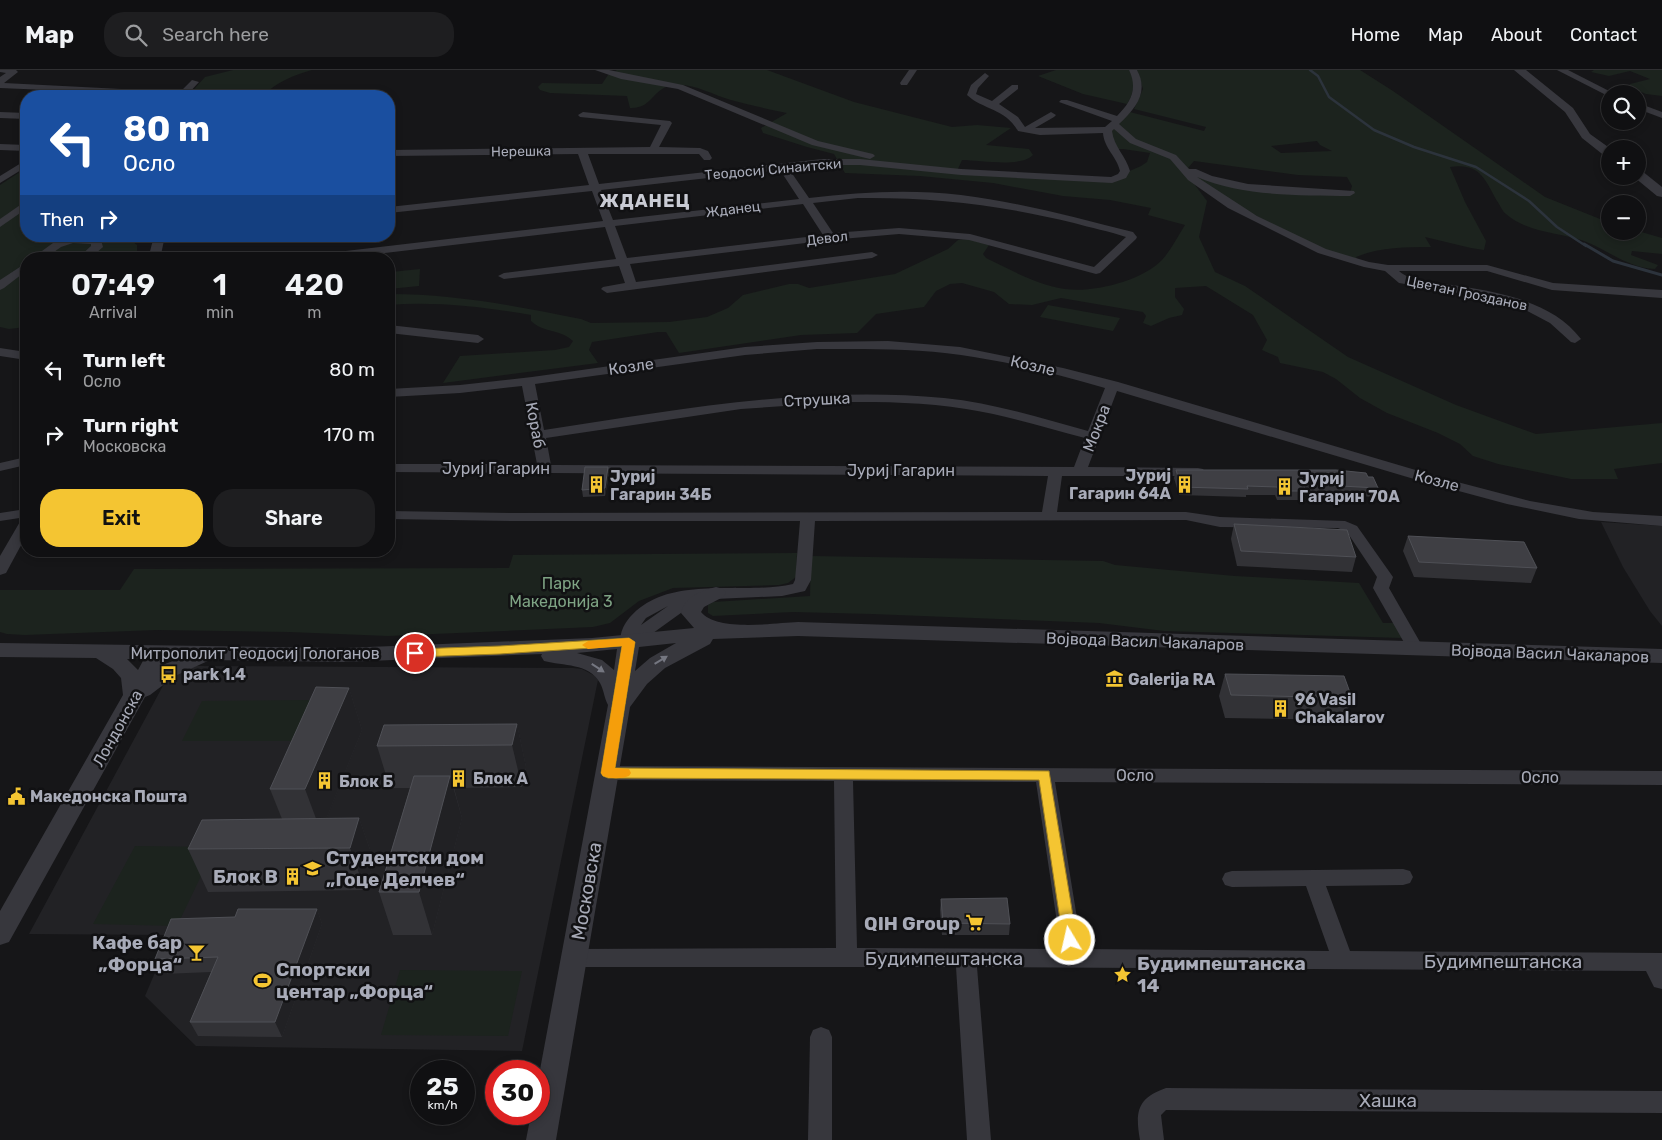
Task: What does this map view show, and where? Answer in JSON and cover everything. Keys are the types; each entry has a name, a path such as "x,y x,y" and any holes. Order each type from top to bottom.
{"street":[{"path":"0,81 14,72 1,70"},
{"path":"599,70 680,87 815,143 900,162 911,167"},
{"path":"904,83 913,70"},
{"path":"985,76 974,87 972,95 1018,121 1021,129 1040,132 1113,125 1131,105 1139,92 1139,82 1133,70"},
{"path":"1519,70 1569,110 1586,136 1601,147"},
{"path":"1561,70 1601,90"},
{"path":"187,90 195,82"},
{"path":"0,86 66,90"},
{"path":"992,105 1015,87"},
{"path":"1064,102 1113,125 1134,141 1170,155 1180,163 1206,177 1230,184 1293,191 1350,193"},
{"path":"1646,109 1662,115"},
{"path":"0,115 20,116"},
{"path":"583,115 668,123 653,150"},
{"path":"1026,130 1051,115"},
{"name":"Теодосиј Синаитски","path":"395,209 841,162 961,172 1112,180 1122,176 1125,171 1124,164 1109,144 1113,125"},
{"path":"0,147 20,148"},
{"path":"582,150 632,286"},
{"name":"Нерешка","path":"395,153 653,150 700,151 705,153 707,158"},
{"path":"1180,163 1182,169 1192,178 1253,218 1322,251 1368,265 1388,268"},
{"path":"0,180 20,167"},
{"path":"783,167 830,237"},
{"path":"1646,180 1662,193"},
{"name":"Жданец","path":"364,252 858,195 905,193 941,195 1020,208 1131,236"},
{"path":"0,224 20,209"},
{"name":"Девол","path":"504,276 830,237 899,231 934,232 970,237 1096,271 1131,236"},
{"path":"46,252 61,242"},
{"path":"91,252 97,247 97,242"},
{"name":"Девол","path":"607,288 872,255"},
{"name":"Цветан Грозданов","path":"1388,268 1488,268 1552,286 1662,294"},
{"name":"Цветан Грозданов","path":"1388,268 1403,280 1464,290 1522,303 1554,320 1575,339"},
{"path":"0,286 20,271"},
{"path":"395,329 454,334 478,339"},
{"name":"Козле","path":"395,393 528,381 757,350 872,344 930,348 990,356 1045,367 1413,474 1553,511 1579,515 1662,521"},
{"path":"0,352 20,355"},
{"name":"Кораб","path":"528,381 545,468"},
{"name":"Мокра","path":"1080,470 1112,386"},
{"name":"Струшка","path":"539,435 788,400 868,396 970,405 1093,436"},
{"path":"0,467 20,462"},
{"name":"Јуриј Гагарин","path":"395,468 1217,472"},
{"path":"1049,516 1056,470"},
{"path":"1364,473 1413,474"},
{"path":"0,517 20,513"},
{"path":"395,515 1186,516 1220,522 1340,524 1352,529 1384,577 1381,588 1416,649"},
{"path":"629,642 673,609 708,594 788,590 801,585 808,517"},
{"path":"0,570 20,546"},
{"path":"708,594 695,604 691,613 698,622 726,631"},
{"name":"Војвода Васил Чакаларов","path":"629,642 726,631 816,629 1662,656"},
{"path":"618,709 638,679 656,664 692,644 726,631"},
{"name":"Митрополит Теодосиј Гологанов","path":"0,650 344,655 500,650 629,642"},
{"name":"Московска","path":"541,1140 608,773 629,642"},
{"path":"500,650 567,658 594,664 608,675 615,688 618,709"},
{"path":"99,651 121,664 132,676 135,682 134,697"},
{"name":"Лондонска","path":"0,934 158,653"},
{"path":"134,697 154,680 180,665 205,656 223,654"},
{"name":"Осло","path":"608,773 1662,778"},
{"path":"843,774 847,957"},
{"path":"1044,775 1073,958"},
{"path":"1232,879 1403,877"},
{"path":"1313,878 1344,960"},
{"name":"Будимпештанска","path":"574,958 847,957 1344,960 1659,968"},
{"path":"966,958 979,1140"},
{"path":"820,1140 821,1038"},
{"name":"Хашка","path":"1152,1140 1149,1118 1150,1109 1154,1103 1166,1099 1662,1102"}],"shaded area":[{"path":"1601,522 1662,526 1662,626 1650,611 1623,567"},
{"name":"Студентски дом „Гоце Делчев“","path":"195,666 573,668 582,669 595,676 598,680 522,1051 196,1046 145,996 171,935 29,934 165,682 171,676"}],"green space":[{"path":"233,70 312,70 286,80 270,90 193,90 205,77"},
{"path":"617,70 767,70 854,102 952,127 977,125 1011,128 986,145 1029,149 1033,155 1027,159 1010,162 962,160 957,171 1107,181 1141,166 1147,162 1150,153 1112,149 1107,138 1126,111 1204,131 1206,127 1134,109 1143,89 1137,70 1360,70 1545,197 1601,219 1601,240 1646,240 1646,233 1662,238 1662,254 1632,251 1631,255 1658,265 1655,269 1645,268 1627,262 1584,241 1533,229 1524,225 1505,213 1480,174 1468,167 1460,166 1450,167 1465,202 1486,241 1484,250 1425,237 1431,247 1374,251 1356,257 1360,263 1322,251 1192,181 1207,201 1199,237 1215,272 1245,286 1348,357 1456,405 1536,434 1662,423 1662,463 1614,469 1618,479 1571,479 1498,464 1473,456 1460,444 1438,433 1387,413 1360,398 1336,379 1323,372 1280,363 1278,357 1262,350 1267,340 1253,315 1206,286 1175,288 1175,297 1184,309 1182,315 1169,318 1151,326 1143,323 1146,316 1143,312 1061,298 1032,305 1009,304 994,292 962,283 950,284 936,291 924,307 876,314 857,333 801,335 679,353 666,332 658,332 592,342 589,350 598,363 443,383 460,356 555,350 569,347 573,341 563,334 536,325 531,321 531,315 460,306 395,305 395,294 437,296 485,302 581,319 591,323 669,322 707,317 728,308 743,295 789,284 798,284 809,288 895,274 948,249 958,240 968,239 989,245 983,254 986,258 1024,277 1065,289 1089,289 1116,284 1142,274 1153,267 1162,260 1185,225 1148,215 1151,208 1110,200 1063,196 993,183 920,176 845,173 834,154 763,133 761,128 787,113 731,100 689,86 675,85 667,87 644,105 630,108 627,96 550,93 540,90 538,87 542,83 602,84 608,75","holes":["1317,141 1320,145 1332,151 1281,153 1271,146","1194,161 1298,175 1347,177 1352,186 1350,193 1245,185 1205,176 1188,168"]},
{"path":"1056,70 1129,70 1133,78 1131,96 1127,104 1083,94 1038,76"},
{"path":"1594,70 1662,70 1662,96 1646,94 1646,85 1629,85 1650,79 1630,71 1609,76 1591,72"},
{"path":"20,172 20,242 133,242 137,245 137,252 20,252 20,328 9,329 0,327 0,185"},
{"path":"420,269 419,286 395,288 395,272"},
{"path":"1048,305 1120,318 1113,331 1040,317"},
{"name":"Парк Македонија 3","path":"797,553 796,577 788,583 779,585 673,588 639,601 610,623 593,627 388,636 157,630 25,635 0,632 0,590 120,590 134,569 509,568 513,555"},
{"path":"811,556 1103,561 1115,565 1235,576 1359,583 1383,623 1396,623 1402,638 1164,631 1099,623 872,614 793,612 713,616 708,613 708,605 713,602 810,596"},
{"path":"312,700 296,741 182,741 202,701"},
{"path":"135,846 215,847 177,926 93,924"},
{"name":"Спортски центар „Форца“","path":"400,970 522,971 508,1036 381,1035"}],"building":[{"name":"Јуриј Гагарин 34Б","path":"585,467 608,467 605,488 582,490"},
{"path":"1176,470 1336,470 1366,473 1368,477 1373,477 1378,488 1303,484 1306,491 1279,491 1277,487 1247,486 1248,489 1181,487"},
{"path":"1234,524 1347,530 1356,557 1241,551"},
{"path":"1408,536 1524,542 1537,568 1419,562"},
{"path":"1225,674 1344,676 1352,698 1231,695"},
{"path":"316,687 349,688 305,789 270,789"},
{"path":"517,724 512,745 377,746 384,725"},
{"path":"414,776 450,776 419,892 379,892"},
{"path":"359,818 350,848 188,849 202,820"},
{"path":"1007,898 1010,924 943,923 941,899"},
{"path":"238,909 317,909 275,1022 190,1022 218,957 155,959 171,919 235,917"}],"waterway":[{"path":"1310,70 1318,76 1329,97 1374,130 1414,147 1476,167 1529,201 1557,227 1586,246"},
{"path":"1584,244 1613,261 1662,275"}],"slow traffic":[{"path":"588,645 629,642 608,773 624,773"}],"place":[{"name":"Јуриј Гагарин 64А","path":"1185,484"},
{"name":"Јуриј Гагарин 34Б","path":"596,485"},
{"name":"Јуриј Гагарин 70А","path":"1285,487"},
{"name":"park 1.4","path":"169,674"},
{"name":"Galerija RA","path":"1114,679"},
{"name":"96 Vasil Chakalarov","path":"1281,708"},
{"name":"Блок А","path":"459,778"},
{"name":"Блок Б","path":"325,781"},
{"name":"Македонска Пошта","path":"16,796"},
{"name":"Студентски дом „Гоце Делчев“","path":"312,868"},
{"name":"Блок В","path":"292,876"},
{"name":"QIH Group","path":"974,923"},
{"name":"Кaфе бар „Форца“","path":"196,953"},
{"name":"Будимпештанска 14","path":"1123,974"},
{"name":"Спортски центар „Форца“","path":"262,980"}],"district":[{"name":"ЖДАНЕЦ","path":"645,201"}],"route":[{"path":"415,653 629,642 608,773 1044,775 1070,940"}]}
